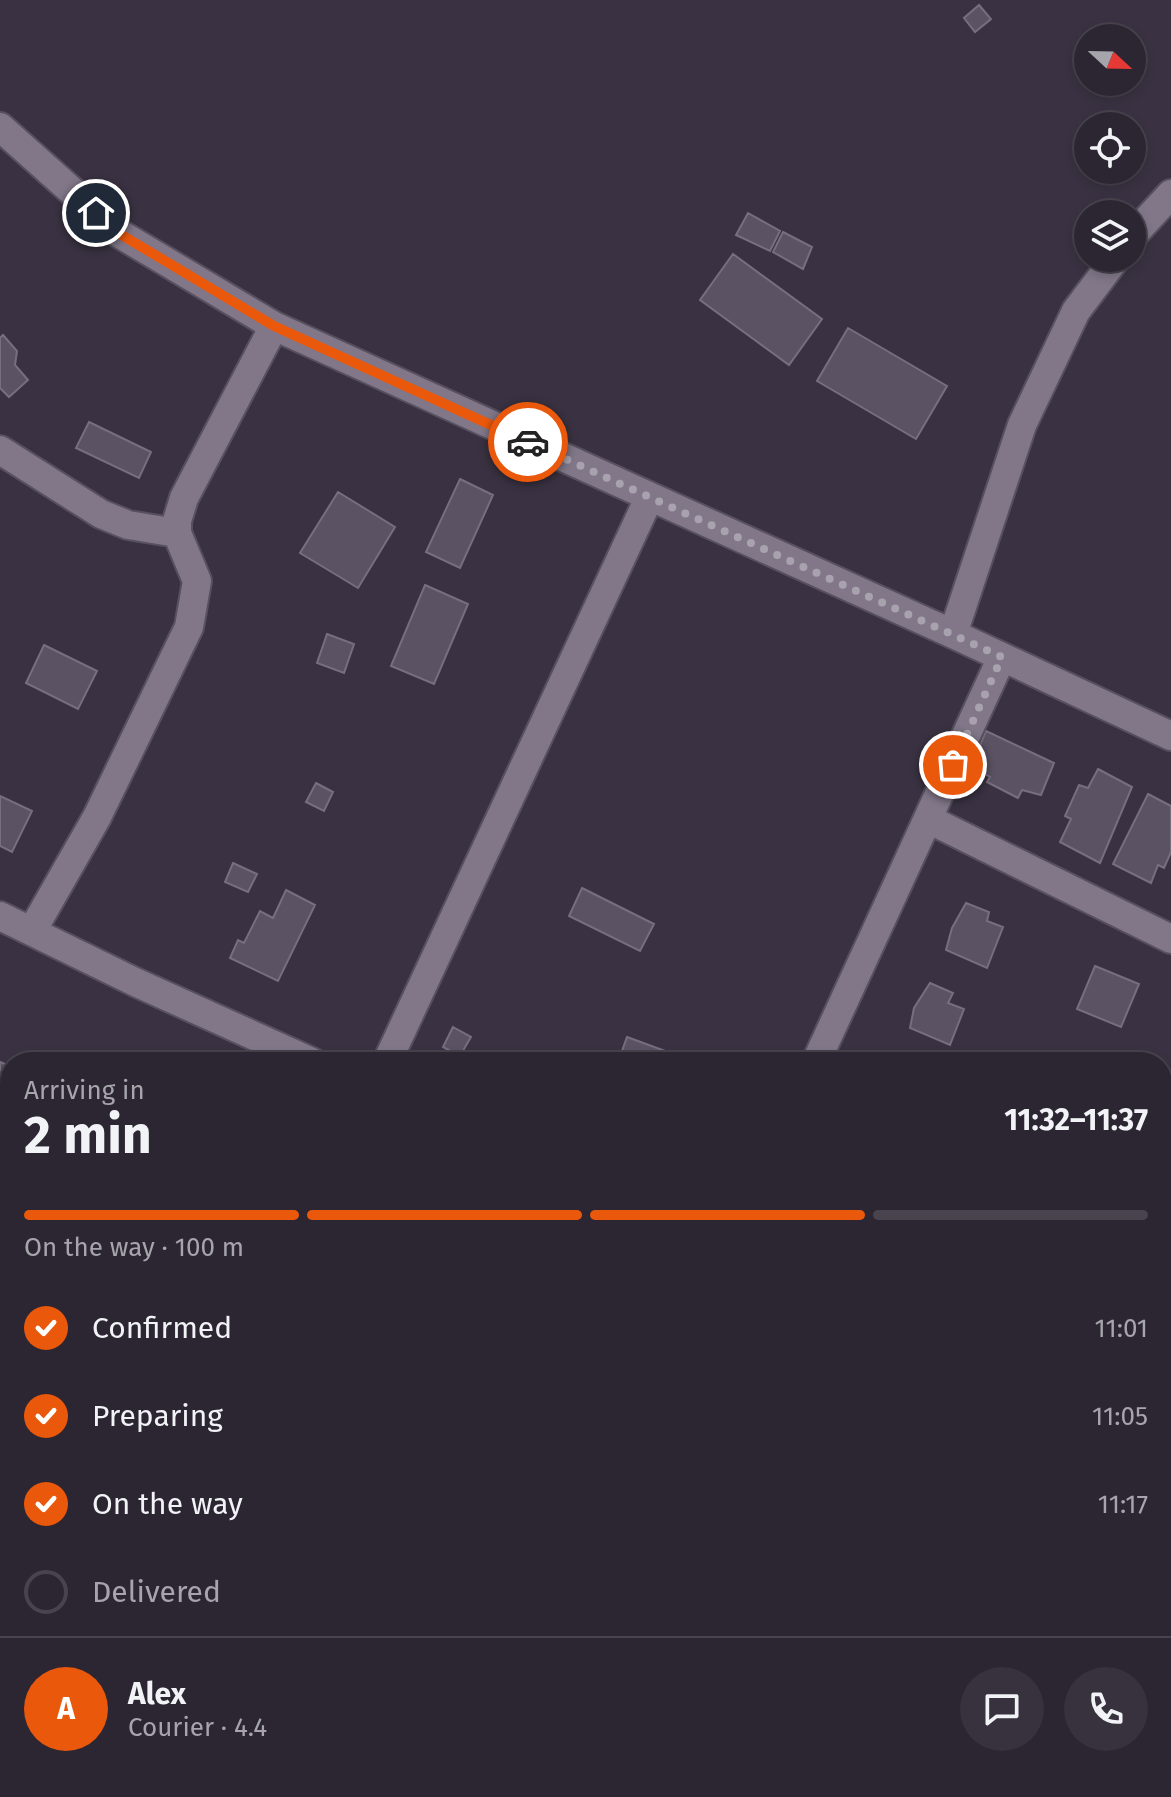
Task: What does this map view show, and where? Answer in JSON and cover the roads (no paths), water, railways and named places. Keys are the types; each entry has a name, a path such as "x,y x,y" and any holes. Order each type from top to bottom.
{"street":[{"path":"0,127 120,234 274,326 1171,736"},
{"path":"1146,221 1171,194"},
{"path":"953,634 1022,425 1076,311 1105,272"},
{"path":"32,931 97,817 189,627 197,581 177,533 177,521 184,498 274,326"},
{"path":"0,450 101,514 128,525 177,533"},
{"path":"392,1052 649,498"},
{"path":"821,1052 1002,657"},
{"path":"928,819 1171,939"},
{"path":"0,916 135,982 290,1052"}]}
